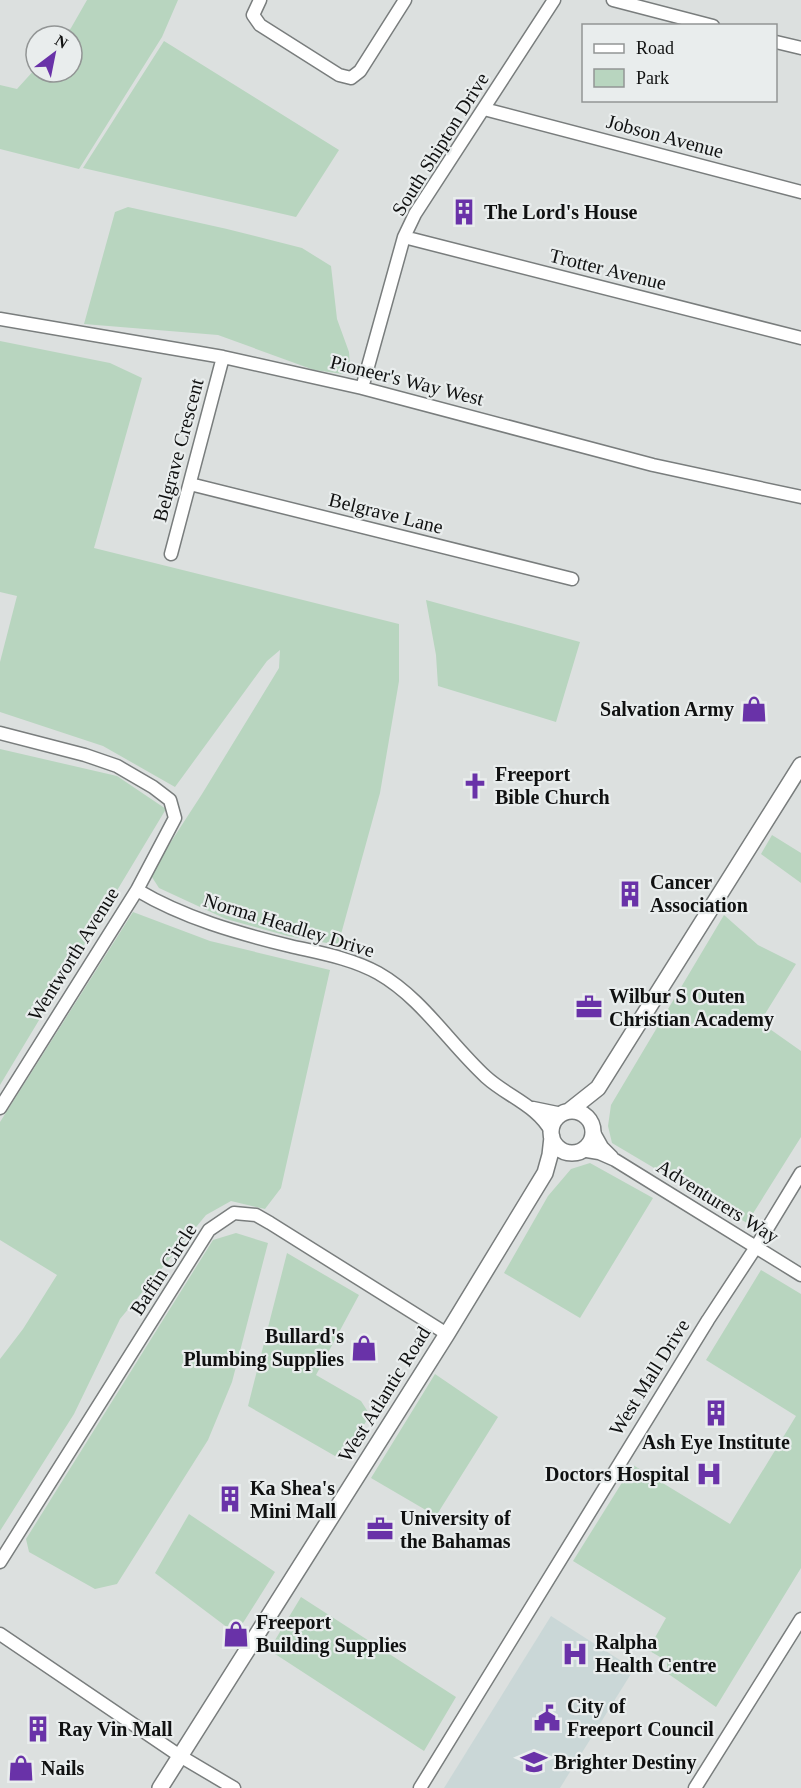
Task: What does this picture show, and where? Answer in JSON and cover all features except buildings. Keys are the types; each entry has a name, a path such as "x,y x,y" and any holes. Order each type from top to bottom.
{"main road":[{"name":"West Atlantic Road","path":"545,1173 591,1141 598,1088 801,765"},
{"name":"West Atlantic Road","path":"160,1788 447,1334 545,1173 550,1155 554,1121 598,1088"},
{"path":"566,1112 581,1113 593,1129"},
{"path":"552,1135 561,1149 579,1151"}],"street":[{"path":"260,0 253,15 260,25 339,75 351,78 360,72 405,0"},
{"name":"South Shipton Drive","path":"362,388 405,237 415,214 554,0"},
{"path":"613,0 705,24"},
{"path":"777,42 801,48"},
{"name":"Jobson Avenue","path":"484,109 801,192"},
{"name":"Trotter Avenue","path":"405,237 801,338"},
{"name":"Pioneer's Way West","path":"0,319 223,357 362,388 653,465 801,497"},
{"name":"Belgrave Crescent","path":"171,554 223,357"},
{"name":"Belgrave Lane","path":"190,484 572,579"},
{"name":"Wentworth Avenue","path":"0,733 85,754 117,766 170,800 175,818 136,890 0,1108"},
{"name":"Norma Headley Drive","path":"136,890 160,904 228,930 352,961 377,972 399,987 488,1078 529,1106 542,1118 552,1135"},
{"name":"Norma Headley Drive","path":"529,1106 545,1111 566,1112"},
{"name":"Adventurers Way","path":"593,1129 602,1147 615,1160"},
{"name":"Adventurers Way","path":"579,1151 599,1153 615,1160 801,1275"},
{"name":"West Mall Drive","path":"420,1788 801,1173"},
{"name":"Baffin Circle","path":"0,1562 209,1230 234,1213 256,1215 447,1334"},
{"path":"695,1788 801,1619"},
{"path":"0,1634 180,1756 234,1788"}],"shaded area":[{"path":"551,1616 634,1669 560,1788 444,1788"}],"green space":[{"path":"87,0 178,0 162,37 79,169 0,149 0,85 17,89 24,81 24,84 84,84 84,24 73,24"},
{"path":"164,41 339,150 296,217 83,168"},
{"path":"128,207 302,248 331,266 337,319 349,352 350,365 343,374 314,370 218,335 84,324 115,212"},
{"path":"0,341 110,363 142,378 94,548 399,624 399,681 380,793 338,945 288,936 226,919 159,888 150,874 279,668 280,650 267,661 175,787 103,746 0,712 0,662 17,596 0,592"},
{"path":"426,600 580,642 556,722 438,686 436,655"},
{"path":"0,749 117,776 166,809 0,1085"},
{"path":"772,835 801,853 801,883 761,854"},
{"path":"133,912 210,941 330,970 281,1188 265,1209 231,1201 206,1215 120,1319 74,1414 0,1531 0,1359 23,1329 57,1275 0,1240 0,1122"},
{"path":"724,915 758,945 796,964 760,1022 801,1051 801,1137 747,1223 612,1143 608,1126 611,1105"},
{"path":"590,1163 653,1198 580,1318 504,1273 548,1196 571,1169"},
{"path":"236,1233 268,1243 232,1382 208,1440 117,1584 95,1589 29,1552 26,1539 213,1240"},
{"path":"287,1253 359,1295 316,1375 361,1401 370,1415 342,1460 248,1406"},
{"path":"761,1270 801,1294 801,1568 716,1707 667,1673 667,1661 648,1650 666,1618 573,1561 633,1465 730,1524 796,1416 706,1360"},
{"path":"435,1374 498,1417 436,1516 371,1478"},
{"path":"189,1514 275,1572 236,1634 155,1573"},
{"path":"301,1597 456,1697 424,1751 269,1650"}],"place":[{"name":"The Lord's House","path":"464,212"},
{"name":"Salvation Army","path":"754,709"},
{"name":"Freeport Bible Church","path":"475,786"},
{"name":"Cancer Association","path":"630,894"},
{"name":"Wilbur S Outen Christian Academy","path":"589,1007"},
{"name":"Bullard's Plumbing Supplies","path":"364,1348"},
{"name":"Ash Eye Institute","path":"716,1413"},
{"name":"Doctors Hospital","path":"709,1474"},
{"name":"Ka Shea's Mini Mall","path":"230,1499"},
{"name":"University of the Bahamas","path":"380,1529"},
{"name":"Freeport Building Supplies","path":"236,1634"},
{"name":"Ralpha Health Centre","path":"575,1654"},
{"name":"City of Freeport Council","path":"547,1718"},
{"name":"Ray Vin Mall","path":"38,1729"},
{"name":"Brighter Destiny","path":"534,1762"},
{"name":"Nails","path":"21,1768"}]}
